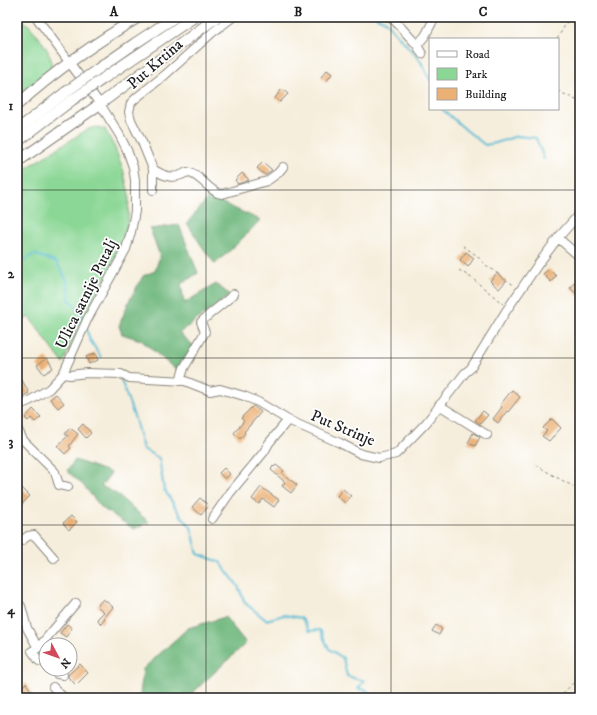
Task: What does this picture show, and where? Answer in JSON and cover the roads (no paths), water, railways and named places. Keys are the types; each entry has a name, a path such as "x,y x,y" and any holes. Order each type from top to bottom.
{"main road":[{"path":"17,105 69,63 139,17"},
{"path":"101,74 174,17"},
{"path":"17,130 101,74 194,17"},
{"path":"17,162 100,104 217,17"},
{"path":"17,142 69,96"}],"street":[{"name":"Ulica satnije Putalj","path":"17,406 34,399 49,389 63,374 87,320 126,249 131,232 134,211 135,180 133,167 119,134 100,104 36,17"},
{"name":"Put Krtina","path":"153,190 153,169 131,120 129,112 131,104 136,98 165,75 213,32 234,17"},
{"path":"389,17 395,21 417,45 422,54"},
{"path":"417,45 425,36 435,17"},
{"path":"153,169 167,177 182,176 187,172 190,172 207,184 216,193 222,194 267,181 278,173 283,167"},
{"name":"Put Strinje","path":"63,374 121,374 129,378 185,381 210,390 220,389 258,402 288,420 361,454 378,458 396,454 426,423 465,373 471,368 520,290 558,238 580,213"},
{"path":"558,238 580,257"},
{"path":"180,381 184,368 205,332 200,322 234,294"},
{"path":"439,405 487,435"},
{"path":"212,519 230,493 288,420"},
{"path":"17,428 20,442 55,472 59,485 68,487"},
{"path":"17,538 21,541 28,536 34,535 54,558"},
{"path":"17,602 20,606 38,658"},
{"path":"35,650 76,602"},
{"path":"53,687 64,698"}],"waterway":[{"path":"376,17 384,20 420,60 429,78"},
{"path":"443,110 485,145 517,136 536,138 544,159"},
{"path":"17,262 24,261 34,254 56,262 68,284 69,299 80,311 83,320"},
{"path":"86,328 90,340 101,357"},
{"path":"121,380 135,419 143,449 159,458 164,489 179,513 191,527 198,554 220,562 238,586 245,603 266,620 284,615 302,618 309,631 320,630 329,649 343,658 347,676 364,681 358,689 367,690 369,698"}]}
